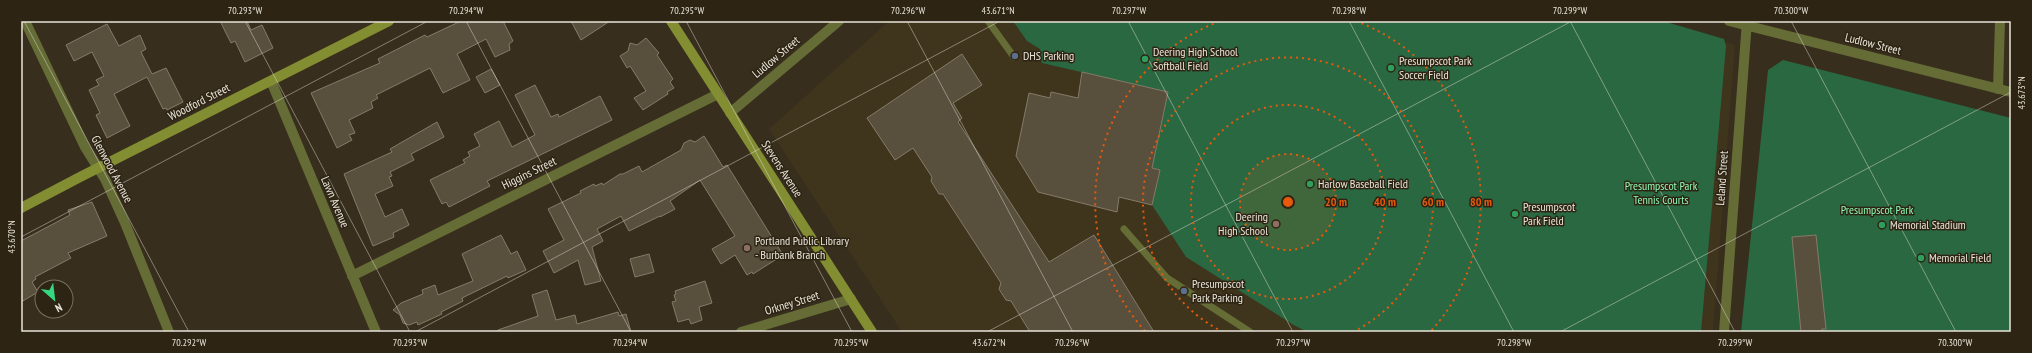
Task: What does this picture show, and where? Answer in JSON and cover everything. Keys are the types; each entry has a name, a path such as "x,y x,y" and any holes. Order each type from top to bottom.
{"main road":[{"name":"Woodford Street","path":"21,208 390,21"},
{"name":"Stevens Avenue","path":"671,21 872,332"}],"street":[{"name":"Glenwood Avenue","path":"25,21 85,147 98,168 125,223 169,332"},
{"name":"Ludlow Street","path":"730,113 839,21"},
{"name":"Ludlow Street","path":"1729,21 1747,24 2011,92"},
{"path":"1998,89 2000,21"},
{"name":"Leland Street","path":"1724,332 1747,24"},
{"name":"Lawn Avenue","path":"271,81 376,332"},
{"name":"Higgins Street","path":"352,276 718,94"},
{"name":"Orkney Street","path":"740,332 851,299"}],"lane":[{"path":"988,21 1014,57"},
{"path":"1124,229 1167,278 1250,332"}],"shaded area":[{"name":"Deering High School","path":"889,21 1649,21 1735,45 1713,332 902,332 769,129"}],"green space":[{"name":"Deering High School","path":"1013,21 1663,21 1724,39 1726,46 1701,332 1307,332 1186,257 1152,205 1160,170 1152,168 1168,92 1042,63 1040,49 1027,41"},
{"name":"Presumpscot Park","path":"1783,60 2011,118 2011,332 1741,332 1768,70"}],"building":[{"path":"220,21 247,21 251,30 262,25 273,48 245,62 235,41 231,43"},
{"path":"461,21 503,21 513,41 509,44 510,50 495,57 486,39 457,54 470,80 443,93 430,68 376,95 378,98 371,102 373,108 349,120 355,133 349,135 352,140 337,148 311,93 380,63 378,59 425,35 427,37"},
{"path":"571,21 610,21 581,40"},
{"path":"107,24 119,46 140,35 146,49 141,52 152,74 166,68 183,102 167,110 166,108 163,109 147,77 114,94 130,126 107,138 96,115 100,113 89,90 99,85 96,80 104,76 92,52 74,61 66,45"},
{"path":"646,38 659,53 657,55 673,79 670,82 674,88 667,92 668,94 643,110 634,98 646,91 630,66 627,68 620,56 628,51 630,43 637,45"},
{"path":"962,54 982,85 953,103 962,118 958,122 1049,262 1094,235 1154,332 1030,332 1011,301 1006,300 999,289 1001,283 943,194 939,194 931,181 932,177 913,148 895,160 867,118"},
{"path":"491,69 500,85 485,93 476,77"},
{"path":"1082,72 1168,92 1152,168 1160,170 1152,205 1119,197 1117,212 1038,192 1016,156 1029,93 1050,98 1051,92 1078,98"},
{"path":"535,85 551,117 558,114 559,117 600,96 612,120 487,181 490,186 449,207 446,202 442,204 430,180 465,163 463,160 470,156 468,152 480,146 474,134 499,121 512,147 535,135 515,95"},
{"path":"437,122 444,137 411,154 414,160 390,172 392,176 389,177 393,186 375,194 385,217 402,209 409,225 393,233 394,237 373,246 344,174 392,152 390,149"},
{"path":"704,136 723,167 727,165 783,255 753,274 752,272 747,275 735,255 721,264 712,249 735,236 700,180 670,201 675,209 660,217 629,231 621,216 597,229 603,241 592,247 601,281 585,285 578,260 554,273 543,251 564,240 548,209 581,193 580,191 594,184 595,186 602,183 603,185 620,174 639,166 642,172 681,150 684,143 690,140 695,142"},
{"path":"92,202 107,236 68,253 71,258 35,277 36,279 32,282 34,285 34,294 21,302 21,241 70,215 68,210"},
{"path":"501,235 511,254 517,251 526,270 508,278 507,276 462,298 463,301 441,312 442,314 418,325 417,322 409,325 403,323 400,315 393,310 401,303 423,294 422,290 435,285 438,295 473,281 462,254"},
{"path":"1816,235 1826,329 1822,329 1822,332 1801,332 1792,237"},
{"path":"649,254 654,272 635,277 630,259"},
{"path":"705,281 712,303 699,307 702,320 691,324 689,319 678,322 672,302 676,301 674,295 676,294 675,291"},
{"path":"547,290 556,320 575,315 577,324 618,312 619,316 626,314 631,332 498,332 498,330 538,316 532,295"}],"place":[{"name":"DHS Parking","path":"1015,56"},
{"name":"Deering High School Softball Field","path":"1145,59"},
{"name":"Presumpscot Park Soccer Field","path":"1391,68"},
{"name":"Harlow Baseball Field","path":"1310,184"},
{"name":"Presumpscot Park Field","path":"1515,214"},
{"name":"Deering High School","path":"1276,224"},
{"name":"Memorial Stadium","path":"1882,225"},
{"name":"Portland Public Library - Burbank Branch","path":"747,248"},
{"name":"Memorial Field","path":"1921,258"},
{"name":"Presumpscot Park Parking","path":"1184,291"}],"park label":[{"name":"Presumpscot Park Tennis Courts","path":"1661,193"}]}
